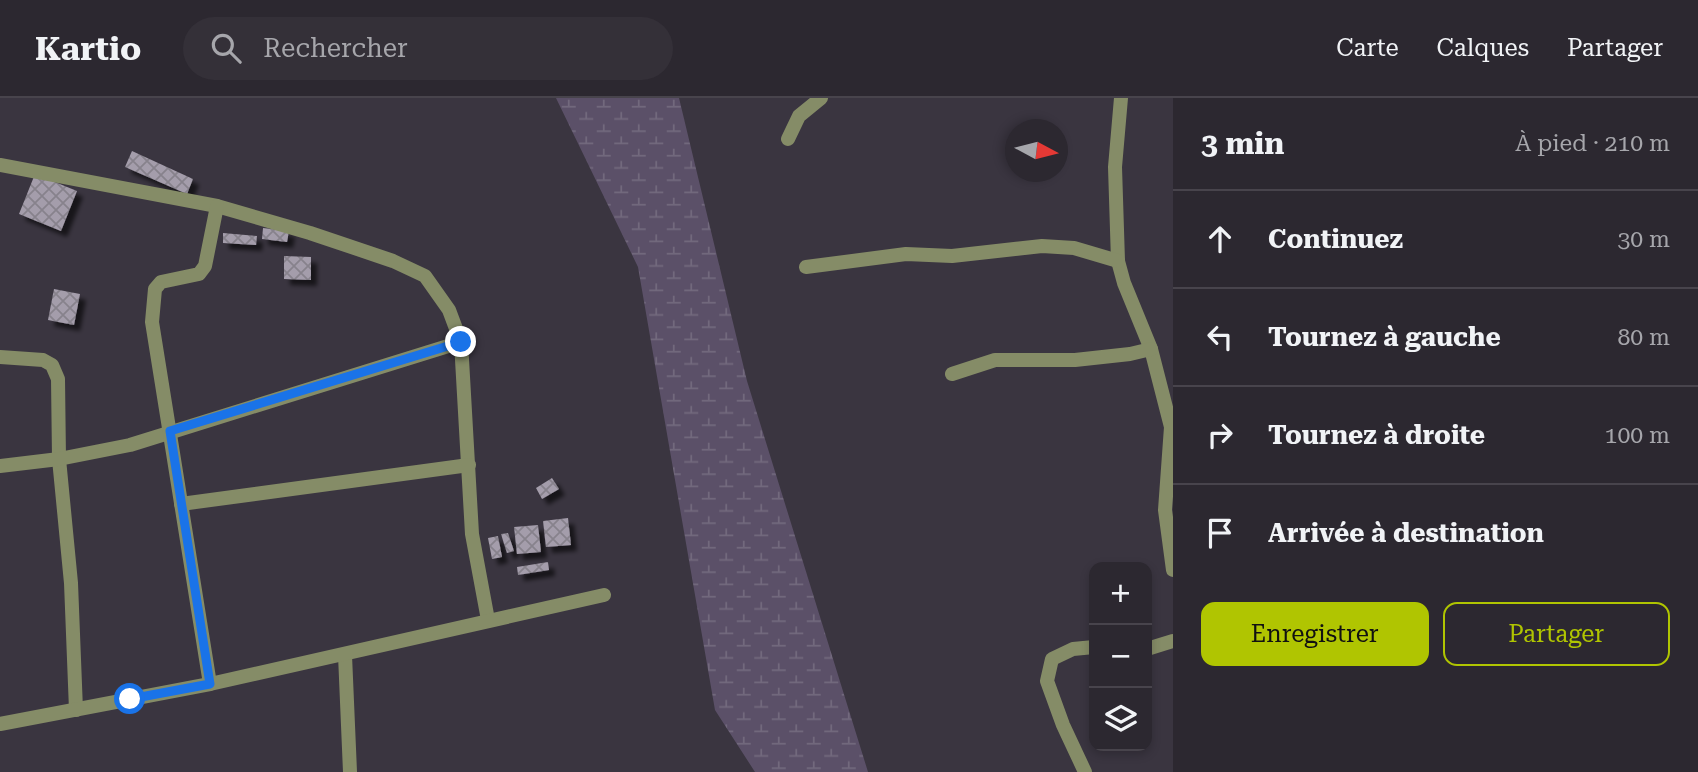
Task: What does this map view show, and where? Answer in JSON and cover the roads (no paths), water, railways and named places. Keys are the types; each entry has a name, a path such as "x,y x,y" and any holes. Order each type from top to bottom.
{"street":[{"path":"788,139 799,116 821,98"},
{"path":"1121,98 1115,167 1118,261 1124,283 1151,349 1171,427 1165,510 1173,570"},
{"path":"0,165 216,206 310,233 393,261 425,276 449,310 461,342 472,534 488,620"},
{"path":"210,684 152,322 155,289 160,282 199,274 205,266 216,206"},
{"path":"806,267 906,254 952,256 1042,246 1074,248 1118,261"},
{"path":"0,466 130,445 461,342"},
{"path":"952,374 995,360 1075,360 1130,355 1151,349"},
{"path":"0,357 43,360 52,365 58,379 59,458 71,583 76,710"},
{"path":"181,504 469,465"},
{"path":"0,724 210,684 604,595"},
{"path":"1152,647 1173,641"},
{"path":"1085,772 1063,725 1048,681 1052,659 1073,649 1089,647"},
{"path":"345,655 350,772"}]}
